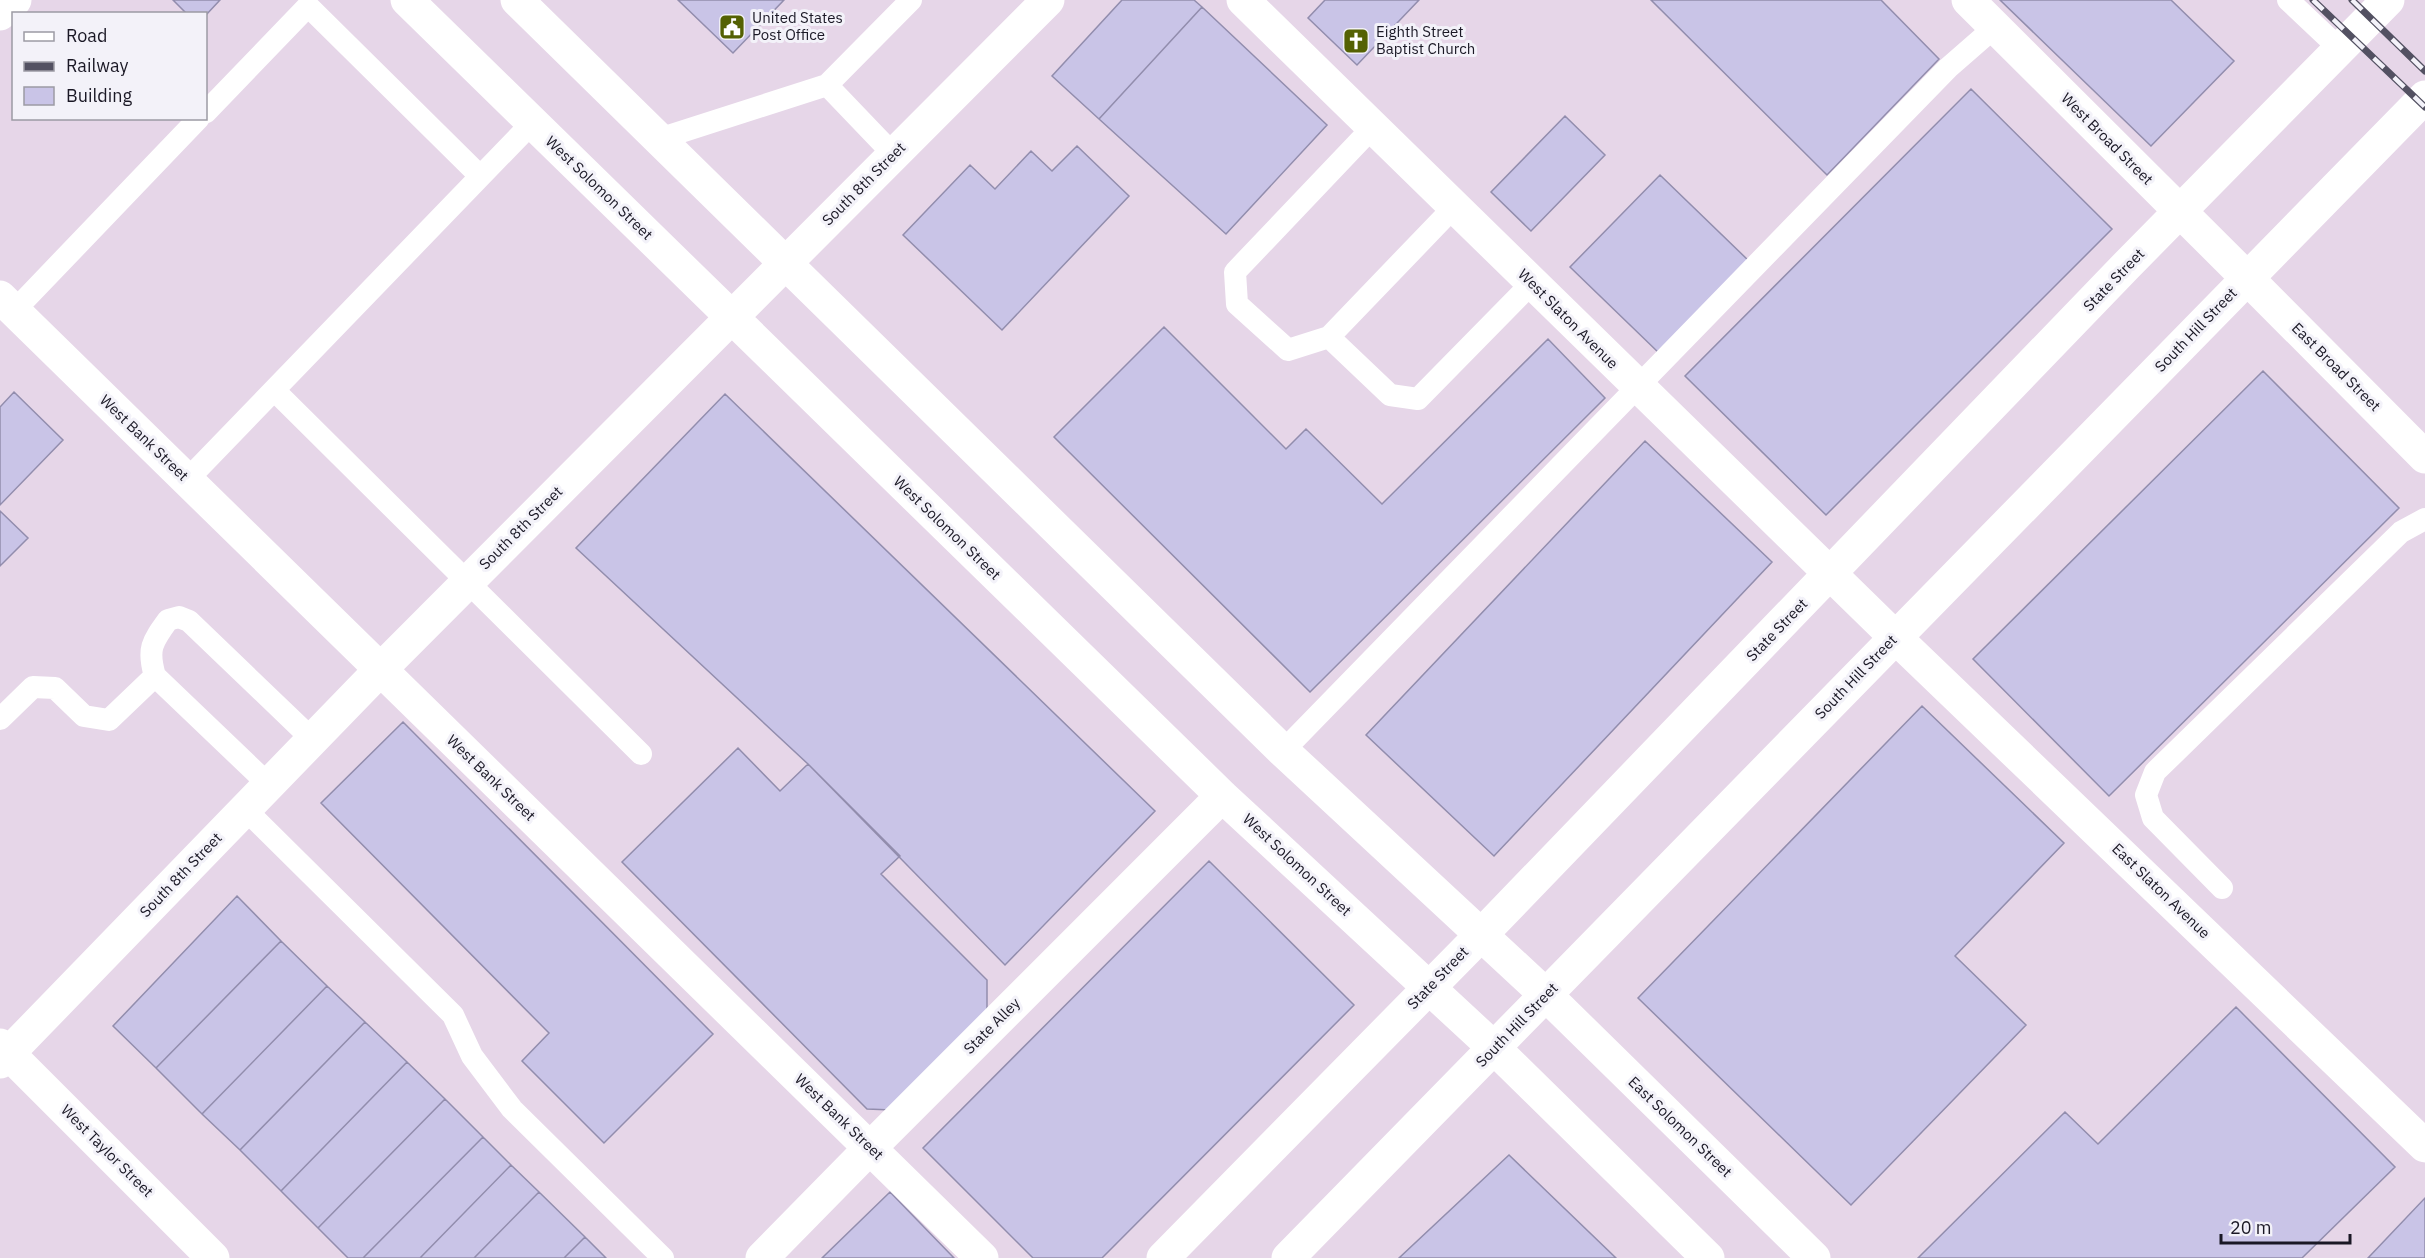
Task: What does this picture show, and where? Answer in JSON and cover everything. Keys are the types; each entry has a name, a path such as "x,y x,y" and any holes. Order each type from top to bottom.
{"street":[{"path":"0,14 15,0"},
{"name":"West Solomon Street","path":"407,0 1222,796 1494,1048"},
{"path":"517,0 1283,751 1546,995"},
{"name":"South 8th Street","path":"3,1053 380,670 1048,0"},
{"name":"West Slaton Avenue","path":"1243,0 1895,637"},
{"name":"West Broad Street","path":"1968,0 2247,278"},
{"name":"State Street","path":"1164,1258 1482,934 2388,0"},
{"name":"South Hill Street","path":"1288,1258 2425,97"},
{"name":"East Broad Street","path":"2247,278 2425,457"},
{"name":"West Bank Street","path":"7,304 982,1258"},
{"name":"East Slaton Avenue","path":"1895,637 2425,1146"},
{"name":"State Alley","path":"762,1258 1222,796"},
{"name":"East Solomon Street","path":"1546,995 1814,1258"},
{"path":"1494,1048 1708,1258"},
{"name":"West Taylor Street","path":"3,1053 213,1258"}],"lane":[{"path":"659,139 827,85 911,0"},
{"path":"2288,0 2341,50"},
{"path":"207,111 311,3 480,176"},
{"path":"1283,751 1948,68 1995,27"},
{"path":"827,85 894,155"},
{"path":"7,304 198,120"},
{"path":"187,480 532,123"},
{"path":"1373,127 1235,272 1237,304 1288,350 1329,337 1454,207"},
{"path":"1329,337 1390,395 1418,399 1532,283"},
{"path":"274,390 641,754"},
{"path":"2222,888 2152,818 2146,795 2155,772 2401,532 2425,519"},
{"path":"269,785 155,676 150,657 155,637 168,620 179,617 189,621 313,740"},
{"path":"0,719 33,687 55,688 84,716 109,720 155,676"},
{"path":"245,809 453,1014 472,1056 512,1109 663,1258"}],"shaded area":[{"path":"0,0 2425,0 2425,1258 0,1258"}],"building":[{"path":"173,0 220,0 207,14 207,12 185,12"},
{"name":"United States Post Office","path":"678,0 784,0 733,53"},
{"path":"1122,0 1194,0 1202,7 1099,119 1052,76"},
{"name":"Eighth Street Baptist Church","path":"1325,0 1419,0 1357,65 1308,18"},
{"path":"1651,0 1881,0 1939,59 1827,175"},
{"path":"2000,0 2171,0 2234,61 2151,146"},
{"path":"1202,7 1327,125 1226,234 1099,119"},
{"path":"1971,89 2112,229 1826,515 1685,376"},
{"path":"1565,116 1605,155 1531,231 1491,192"},
{"path":"1077,146 1129,196 1002,330 903,235 970,165 995,189 1031,151 1052,171"},
{"path":"1660,175 1750,262 1660,354 1570,267"},
{"path":"1164,327 1286,449 1306,429 1382,504 1548,339 1605,398 1310,692 1054,437"},
{"path":"2263,371 2399,508 2109,796 1973,659"},
{"path":"14,392 63,440 0,505 0,407"},
{"path":"725,394 1155,811 1005,965 808,764 576,548"},
{"path":"1645,441 1772,562 1494,856 1366,735"},
{"path":"0,511 28,538 0,566"},
{"path":"1922,706 2064,843 1955,956 2026,1025 1851,1205 1638,998"},
{"path":"403,722 713,1034 604,1143 522,1061 549,1033 321,803"},
{"path":"738,748 780,791 808,764 900,856 881,874 987,980 987,1014 892,1110 867,1109 622,862"},
{"path":"1209,861 1354,1005 1102,1258 1033,1258 923,1148"},
{"path":"237,896 281,941 156,1068 113,1026"},
{"path":"281,941 327,986 202,1114 156,1068"},
{"path":"327,986 365,1022 240,1150 202,1114"},
{"path":"2236,1007 2395,1167 2302,1258 1918,1258 2065,1112 2098,1144"},
{"path":"365,1022 407,1062 281,1191 240,1150"},
{"path":"407,1062 445,1099 318,1228 281,1191"},
{"path":"445,1099 483,1137 363,1258 348,1258 318,1228"},
{"path":"483,1137 511,1165 420,1258 363,1258"},
{"path":"1509,1155 1616,1258 1399,1258"},
{"path":"511,1165 539,1192 474,1258 420,1258"},
{"path":"539,1192 585,1237 564,1258 474,1258"},
{"path":"890,1192 954,1258 822,1258"},
{"path":"2425,1198 2425,1258 2368,1258"},
{"path":"585,1237 606,1258 564,1258"}],"railway":[{"path":"2313,0 2425,107"},
{"path":"2352,0 2425,71"}],"place":[{"name":"United States Post Office","path":"732,27"},
{"name":"Eighth Street Baptist Church","path":"1356,41"}]}
